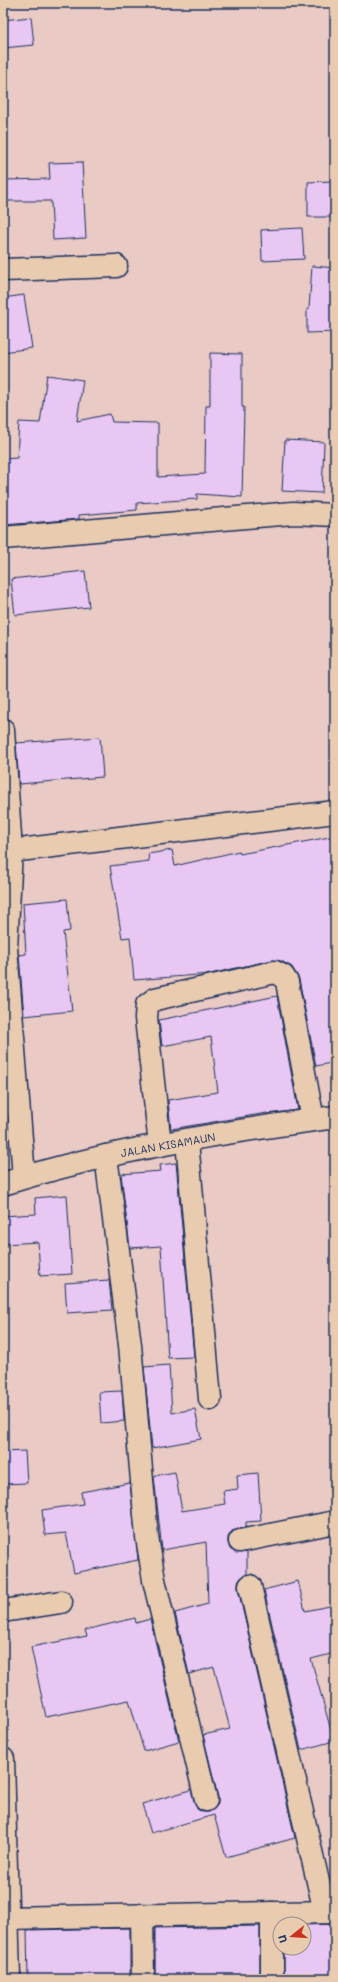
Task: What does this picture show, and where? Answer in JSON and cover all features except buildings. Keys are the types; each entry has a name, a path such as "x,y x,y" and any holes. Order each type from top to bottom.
{"street":[{"path":"3,270 116,266"},
{"path":"3,538 293,513 335,515"},
{"path":"3,730 11,851 6,948 24,1177"},
{"path":"11,851 335,812"},
{"path":"160,1145 146,1018 147,1005 155,998 275,972 283,976 287,982 313,1120"},
{"name":"JALAN KISAMAUN","path":"3,1184 71,1163 160,1145 335,1117"},
{"path":"187,1141 210,1399"},
{"path":"106,1156 130,1345 147,1537 156,1588 206,1800"},
{"path":"240,1541 335,1522"},
{"path":"5,1918 330,1912 250,1586"},
{"path":"3,1611 61,1602"},
{"path":"3,1759 5,1918 9,1979"},
{"path":"272,1913 272,1979"},
{"path":"142,1915 143,1979"}]}
